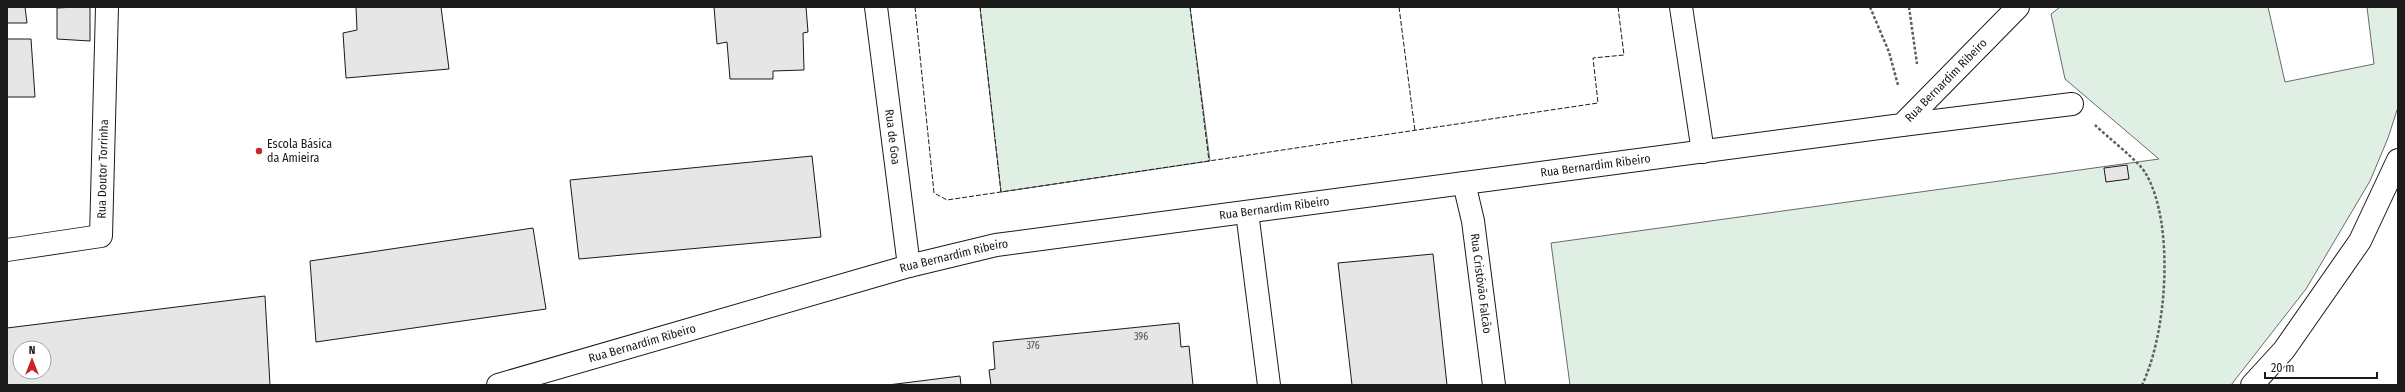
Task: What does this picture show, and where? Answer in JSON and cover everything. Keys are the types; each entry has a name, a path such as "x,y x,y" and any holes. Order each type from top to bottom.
{"main road":[{"name":"Rua Doutor Torrinha","path":"7,250 101,236 107,7"},
{"name":"Rua de Goa","path":"876,7 909,266"},
{"path":"1681,7 1703,152"},
{"name":"Rua Bernardim Ribeiro","path":"498,385 909,266 996,245 1703,152 1902,124 1923,105 2018,7"},
{"path":"1902,124 2072,104"},
{"path":"2252,385 2284,350 2360,241 2398,160"},
{"name":"Rua Cristóvão Falcão","path":"1464,183 1473,221 1494,385"},
{"path":"1247,212 1269,385"}],"path":[{"path":"1870,7 1889,52 1898,84 1902,124"},
{"path":"1909,7 1923,105"},
{"path":"2072,104 2146,172 2153,190 2162,234 2165,287 2157,345 2142,385"}],"green space":[{"path":"980,7 1190,7 1210,161 1001,192"},
{"path":"2060,7 2268,7 2285,82 2374,64 2367,7 2398,7 2398,107 2388,138 2370,181 2306,289 2231,385 1570,385 1551,243 2159,159 2065,79 2051,14"}],"building":[{"path":"7,7 25,7 27,23 7,23"},
{"path":"90,7 90,41 57,39 57,8"},
{"path":"356,7 441,7 449,69 346,78 343,33 357,30"},
{"path":"714,7 806,7 808,32 803,33 804,70 773,71 773,79 730,79 727,42 717,44"},
{"path":"7,39 31,39 35,97 7,97"},
{"path":"812,156 821,237 579,259 570,180"},
{"path":"2127,165 2129,179 2106,182 2104,168"},
{"path":"533,228 546,309 316,342 310,261"},
{"path":"1433,254 1447,385 1352,385 1338,263"},
{"path":"265,296 270,385 7,385 7,328"},
{"path":"1179,323 1181,347 1189,346 1193,385 991,385 989,370 995,369 993,342"},
{"path":"960,376 961,385 888,385"}],"fence":[{"path":"915,7 934,193 947,200 1598,103 1593,58 1624,55 1618,7"},
{"path":"980,7 1001,192"},
{"path":"1190,7 1209,161"},
{"path":"1399,7 1415,131"}],"place":[{"name":"Escola Básica da Amieira","path":"259,151"}]}
